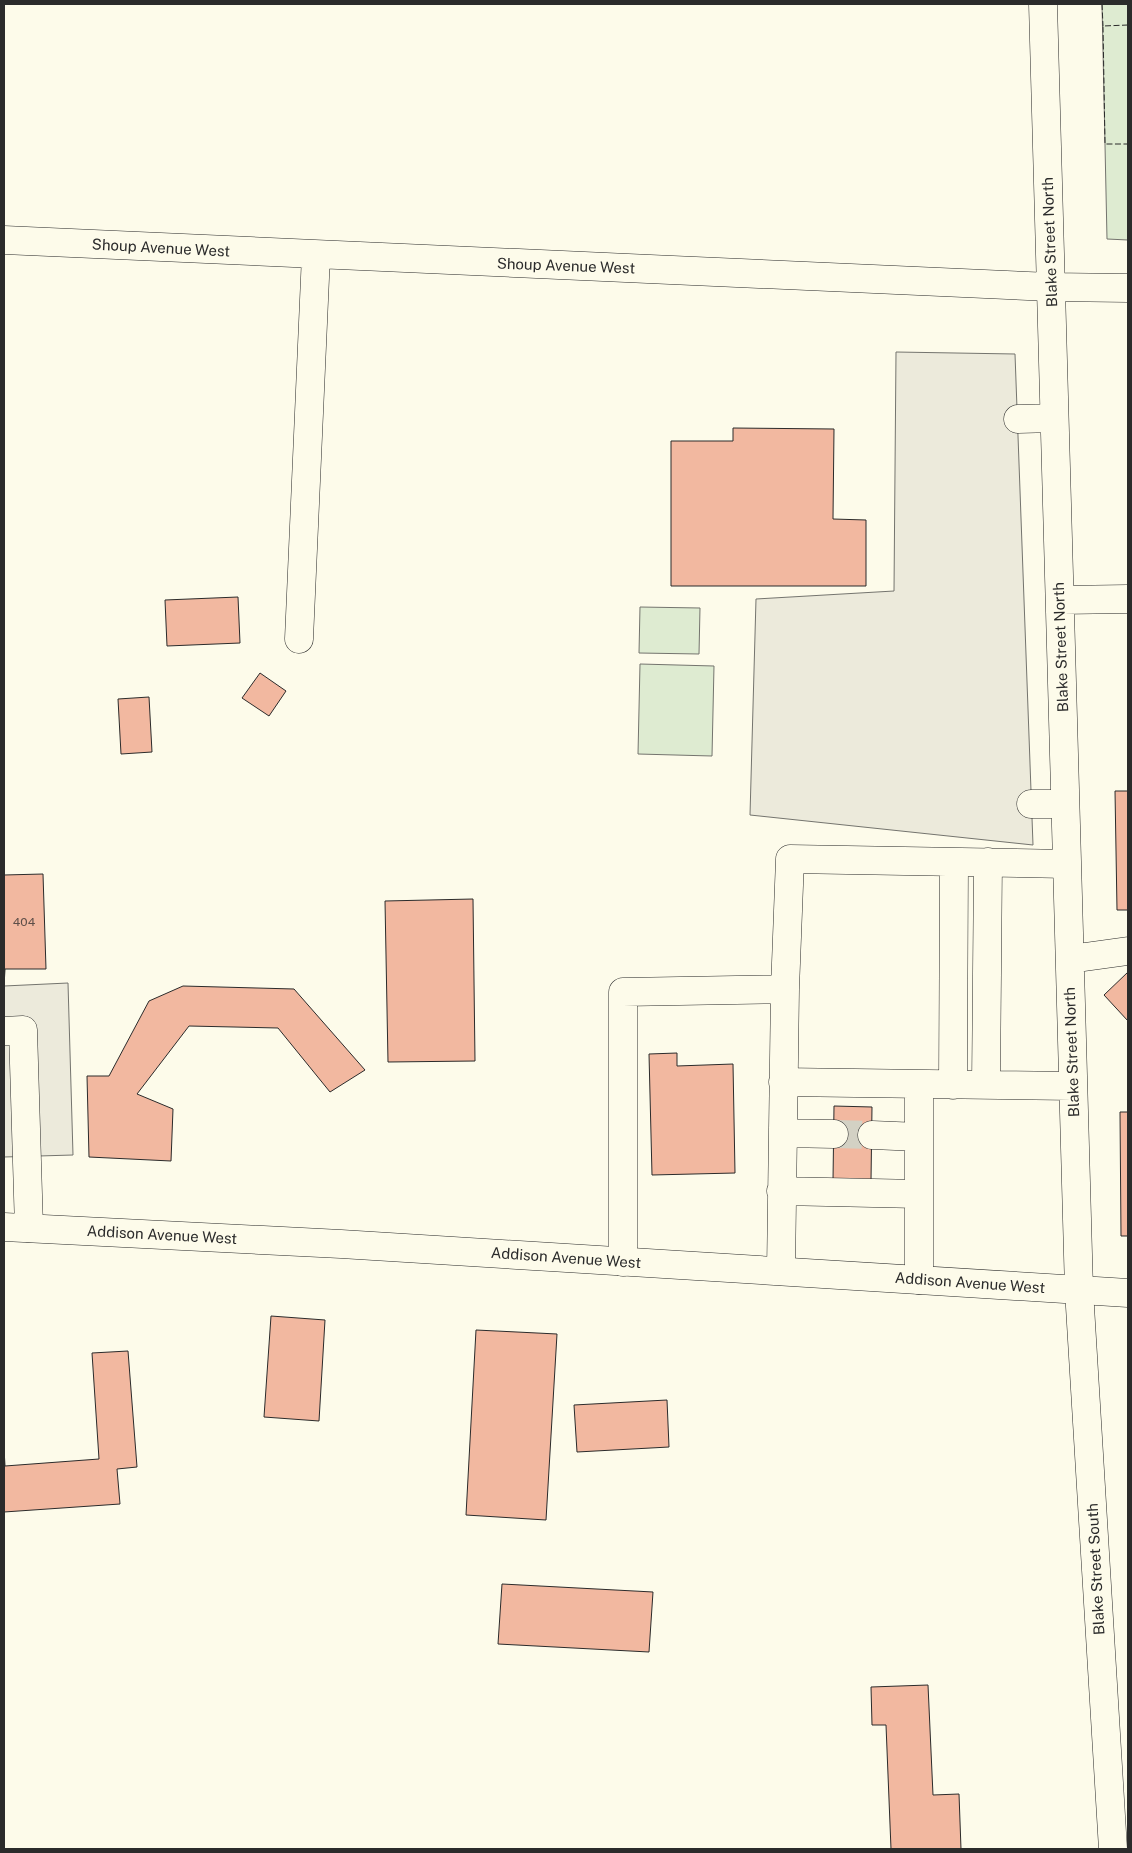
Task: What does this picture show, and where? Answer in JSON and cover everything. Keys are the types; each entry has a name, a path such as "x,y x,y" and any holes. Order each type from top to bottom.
{"street":[{"name":"Blake Street North","path":"1044,4 1079,1290"},
{"name":"Shoup Avenue West","path":"4,240 1051,287 1128,288"},
{"path":"299,639 316,255"},
{"path":"1018,419 1054,418"},
{"path":"1060,600 1128,599"},
{"path":"1031,804 1065,804"},
{"path":"781,1271 785,989 790,859 1067,864"},
{"path":"954,862 954,1084"},
{"path":"986,1085 988,862"},
{"path":"1070,959 1128,951"},
{"path":"623,1262 623,992 785,989"},
{"path":"4,1031 23,1030 16,1227"},
{"path":"783,1082 1074,1086"},
{"path":"919,1084 919,1280"},
{"path":"783,1133 834,1134"},
{"path":"872,1135 919,1137"},
{"path":"782,1190 919,1194"},
{"name":"Addison Avenue West","path":"16,1227 341,1244 1128,1293"},
{"name":"Blake Street South","path":"1079,1290 1113,1849"}],"green space":[{"path":"1102,4 1128,4 1128,240 1107,239"},
{"path":"640,607 700,608 699,654 639,653"},
{"path":"640,664 714,666 712,756 638,754"}],"shaded area":[{"path":"896,352 1015,354 1033,845 750,815 756,599 894,591"},
{"path":"68,983 73,1155 4,1157 4,986"}],"building":[{"path":"733,428 834,429 833,519 866,520 866,586 671,586 671,441 733,441"},
{"path":"238,597 240,643 167,646 165,600"},
{"path":"260,673 286,691 269,716 242,698"},
{"path":"149,697 152,752 121,754 118,699"},
{"path":"1115,791 1128,791 1128,910 1117,910"},
{"path":"43,874 46,969 5,969 4,986 4,875"},
{"path":"473,899 475,1061 388,1062 385,901"},
{"path":"1128,972 1128,1021 1104,995"},
{"path":"183,986 294,989 365,1070 330,1092 278,1028 189,1026 137,1094 173,1109 171,1161 89,1157 87,1076 109,1076 149,1001"},
{"path":"677,1053 677,1066 733,1064 735,1173 652,1175 649,1054"},
{"path":"834,1106 872,1107 871,1181 833,1180"},
{"path":"1120,1112 1128,1112 1128,1236 1121,1236"},
{"path":"271,1316 325,1320 319,1421 264,1417"},
{"path":"476,1330 557,1334 546,1520 466,1515"},
{"path":"128,1351 137,1467 117,1469 120,1504 4,1512 4,1449 5,1466 99,1459 92,1353"},
{"path":"667,1400 669,1447 577,1452 574,1405"},
{"path":"502,1584 653,1592 649,1652 498,1644"},
{"path":"928,1685 933,1795 959,1794 961,1849 891,1849 886,1725 872,1725 871,1687"}],"tunnel":[{"path":"834,1134 872,1135"}],"fence":[{"path":"1102,4 1103,26"},
{"path":"1128,25 1103,26 1105,144 1128,144"}]}
